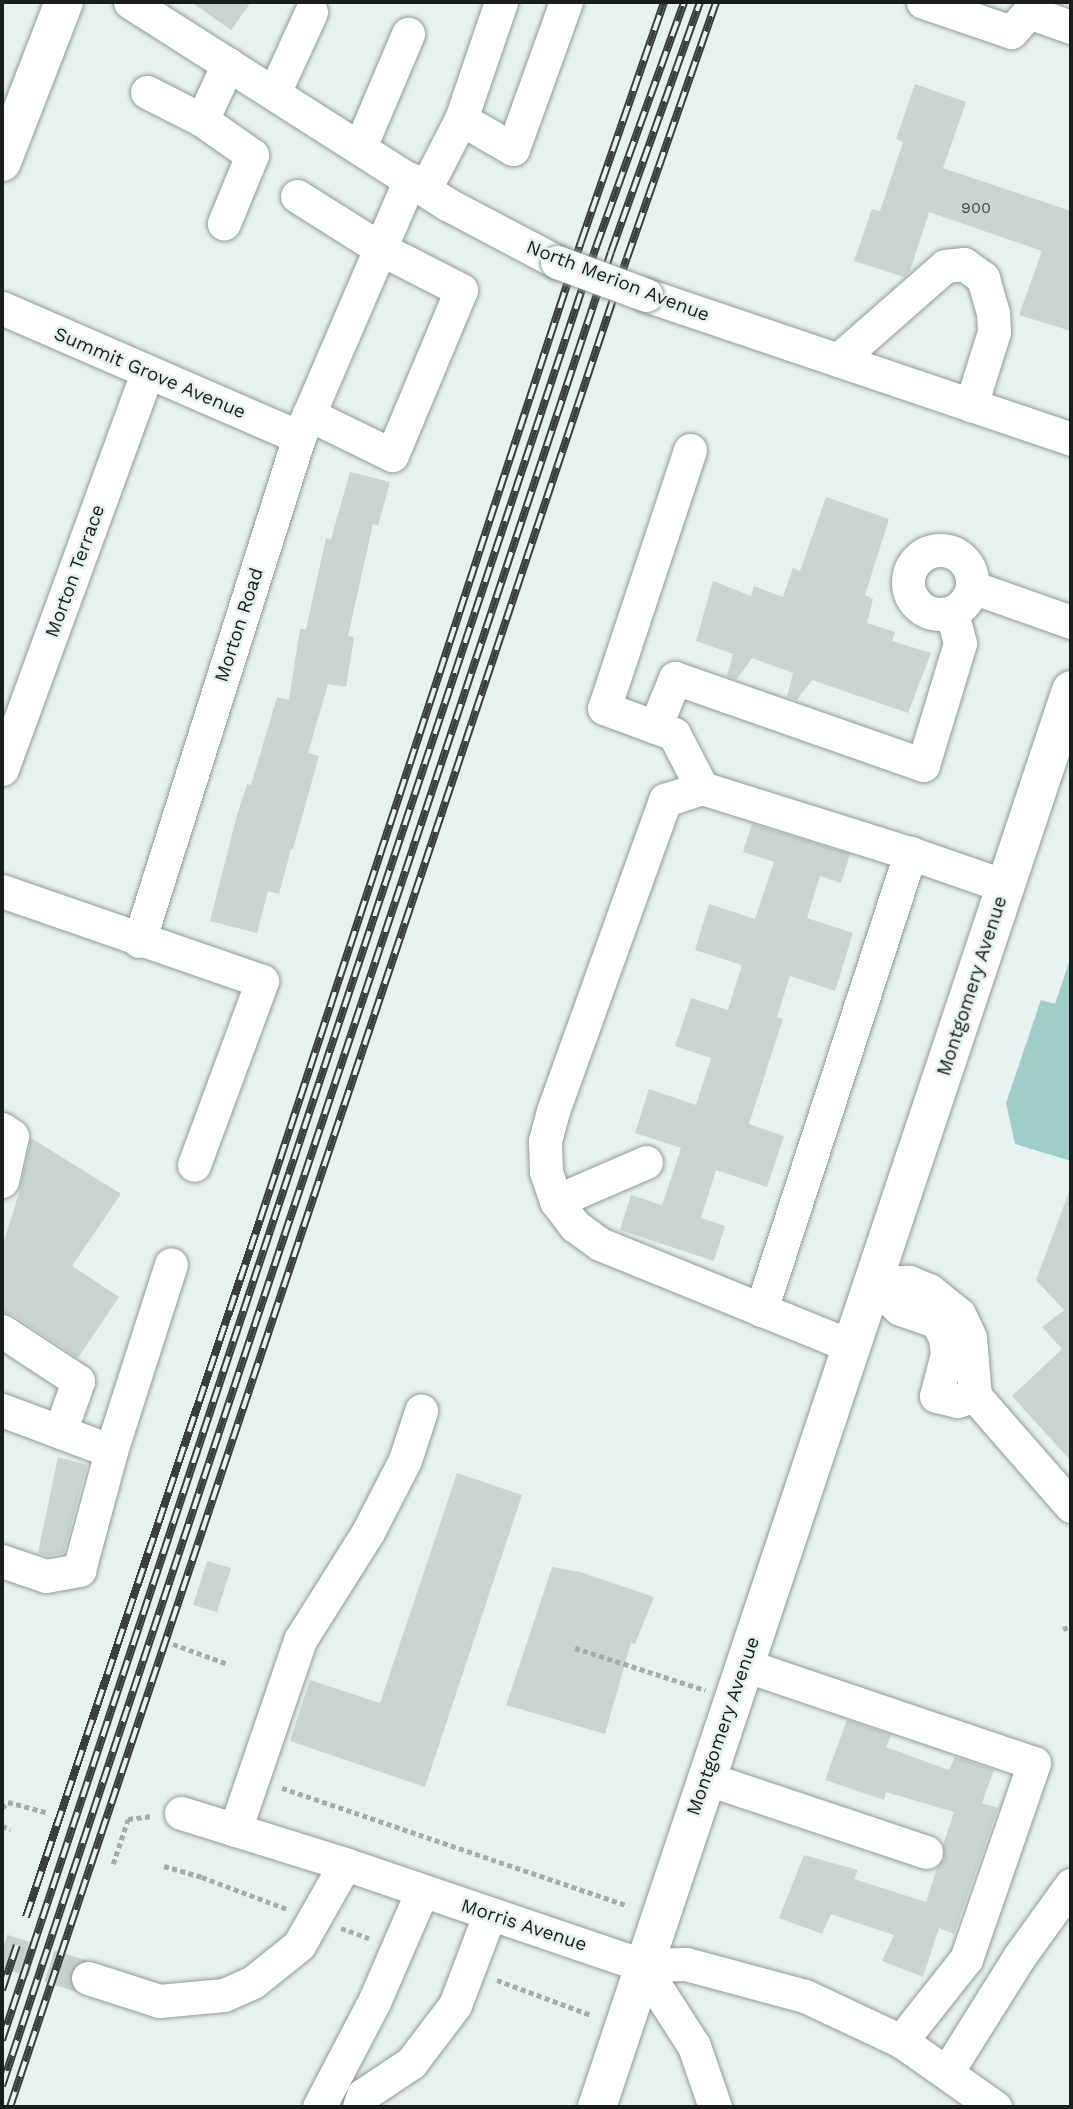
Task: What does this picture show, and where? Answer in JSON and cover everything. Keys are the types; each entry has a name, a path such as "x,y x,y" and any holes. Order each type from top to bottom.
{"main road":[{"path":"2,162 64,2"},
{"name":"Montgomery Avenue","path":"597,2107 642,1965 1071,690"}],"street":[{"name":"North Merion Avenue","path":"130,2 447,204 557,262 646,295 1071,439"},
{"name":"Morton Road","path":"139,941 303,425 381,249 418,184 461,118 501,2"},
{"path":"461,118 513,149 566,2"},
{"path":"923,2 1012,32 1029,12 1071,27"},
{"path":"274,93 311,12"},
{"path":"360,147 408,34"},
{"path":"202,120 228,64"},
{"path":"147,92 202,120 252,155 224,223"},
{"path":"297,196 381,249"},
{"name":"Summit Grove Avenue","path":"2,308 147,372 392,455 461,290 381,249"},
{"path":"838,360 945,266 964,264 983,278 993,313 994,332 971,405"},
{"name":"Morton Terrace","path":"2,769 147,372"},
{"path":"690,450 604,708 674,734 702,788"},
{"path":"950,551 967,565 972,587 968,598 952,613 929,614 912,600 907,578 911,567 928,552 950,551"},
{"path":"972,587 1071,621"},
{"path":"655,727 675,678 923,765 960,643 952,613"},
{"path":"851,1346 600,1244 575,1226 556,1201 546,1172 545,1151 553,1111 665,800 702,788 1005,886"},
{"path":"761,1310 909,853"},
{"path":"2,891 139,941 262,981 194,1166"},
{"path":"2,1129 12,1136 2,1181"},
{"path":"556,1201 646,1162"},
{"path":"2,1561 46,1576 79,1570 111,1451 171,1264"},
{"path":"873,1283 909,1282 929,1290 959,1314 970,1338 975,1396 1071,1506"},
{"path":"873,1283 900,1309 937,1322 945,1338 947,1354 936,1396 957,1401 975,1396"},
{"path":"2,1331 78,1381 60,1432"},
{"path":"2,1410 111,1451"},
{"path":"235,1830 300,1640 368,1532 405,1460 421,1411"},
{"path":"738,1682 1034,1763 965,1959 901,2041"},
{"path":"705,1778 926,1852"},
{"name":"Morris Avenue","path":"181,1813 345,1864 642,1965 686,1964 804,1997 901,2041 995,2107"},
{"path":"88,1978 159,2001 224,1996 253,1982 299,1945 345,1864"},
{"path":"947,2071 1019,1957 1071,1885"},
{"path":"319,2107 374,2001 422,1891"},
{"path":"359,2107 363,2095 411,2063 455,2005 490,1913"},
{"path":"642,1965 694,2046 715,2107"}],"path":[{"path":"1063,1629 1071,1626"},
{"path":"173,1644 228,1664"},
{"path":"575,1648 738,1682"},
{"path":"253,1778 626,1905"},
{"path":"2,1808 8,1802 46,1812"},
{"path":"113,1864 128,1819"},
{"path":"2,1826 10,1829"},
{"path":"164,1866 202,1877"}],"shaded area":[{"path":"1071,956 1071,1161 1015,1144 1006,1103 1041,1000 1055,1004"}],"building":[{"path":"191,2 251,2 231,30"},
{"path":"915,84 966,102 943,168 1071,211 1071,331 1019,315 1042,251 929,212 910,271 904,277 854,261 872,209 880,211 903,142 896,139"},
{"path":"350,472 390,482 378,526 373,524 348,636 354,637 346,687 328,684 308,753 319,756 293,849 279,894 268,891 257,933 210,921 237,815 247,784 251,785 277,697 289,700 300,629 306,629 326,538 331,539"},
{"path":"826,497 889,519 865,595 873,599 867,623 895,632 892,641 931,653 908,713 812,680 797,700 787,697 793,673 752,658 737,679 727,676 733,654 696,641 713,581 751,596 754,586 783,597 793,568 800,571"},
{"path":"752,824 850,854 841,883 820,876 807,918 853,933 835,991 790,976 777,1017 783,1019 749,1124 784,1136 767,1187 716,1170 701,1218 725,1226 714,1261 620,1230 631,1195 662,1205 681,1148 635,1133 649,1089 696,1105 711,1058 675,1046 691,998 728,1010 742,965 695,950 709,904 755,919 774,862 743,852"},
{"path":"31,1138 121,1194 72,1266 119,1297 78,1358 13,1315 2,1312 2,1247 19,1193"},
{"path":"1069,1192 1071,1461 1012,1396 1062,1349 1042,1327 1064,1310 1036,1280"},
{"path":"58,1457 87,1465 64,1553 47,1556 38,1553"},
{"path":"457,1473 522,1495 425,1787 290,1741 310,1680 380,1703"},
{"path":"207,1561 231,1568 217,1612 193,1605"},
{"path":"552,1567 580,1572 654,1597 635,1644 631,1643 605,1734 506,1705"},
{"path":"847,1720 891,1735 886,1747 949,1770 955,1757 994,1770 982,1803 998,1808 954,1934 939,1928 923,1977 882,1961 894,1935 831,1914 822,1934 779,1918 804,1855 858,1870 854,1879 926,1902 937,1868 944,1859 943,1845 954,1812 886,1792 884,1800 825,1780"}],"tunnel":[{"path":"2,1950 88,1978"}],"railway":[{"path":"26,1917 260,1220 581,242 664,2"},
{"path":"2,2040 596,247 684,2"},
{"path":"2,2086 611,252 700,2"},
{"path":"10,2107 627,258 716,2"},
{"path":"2,1990 17,1945"}]}
